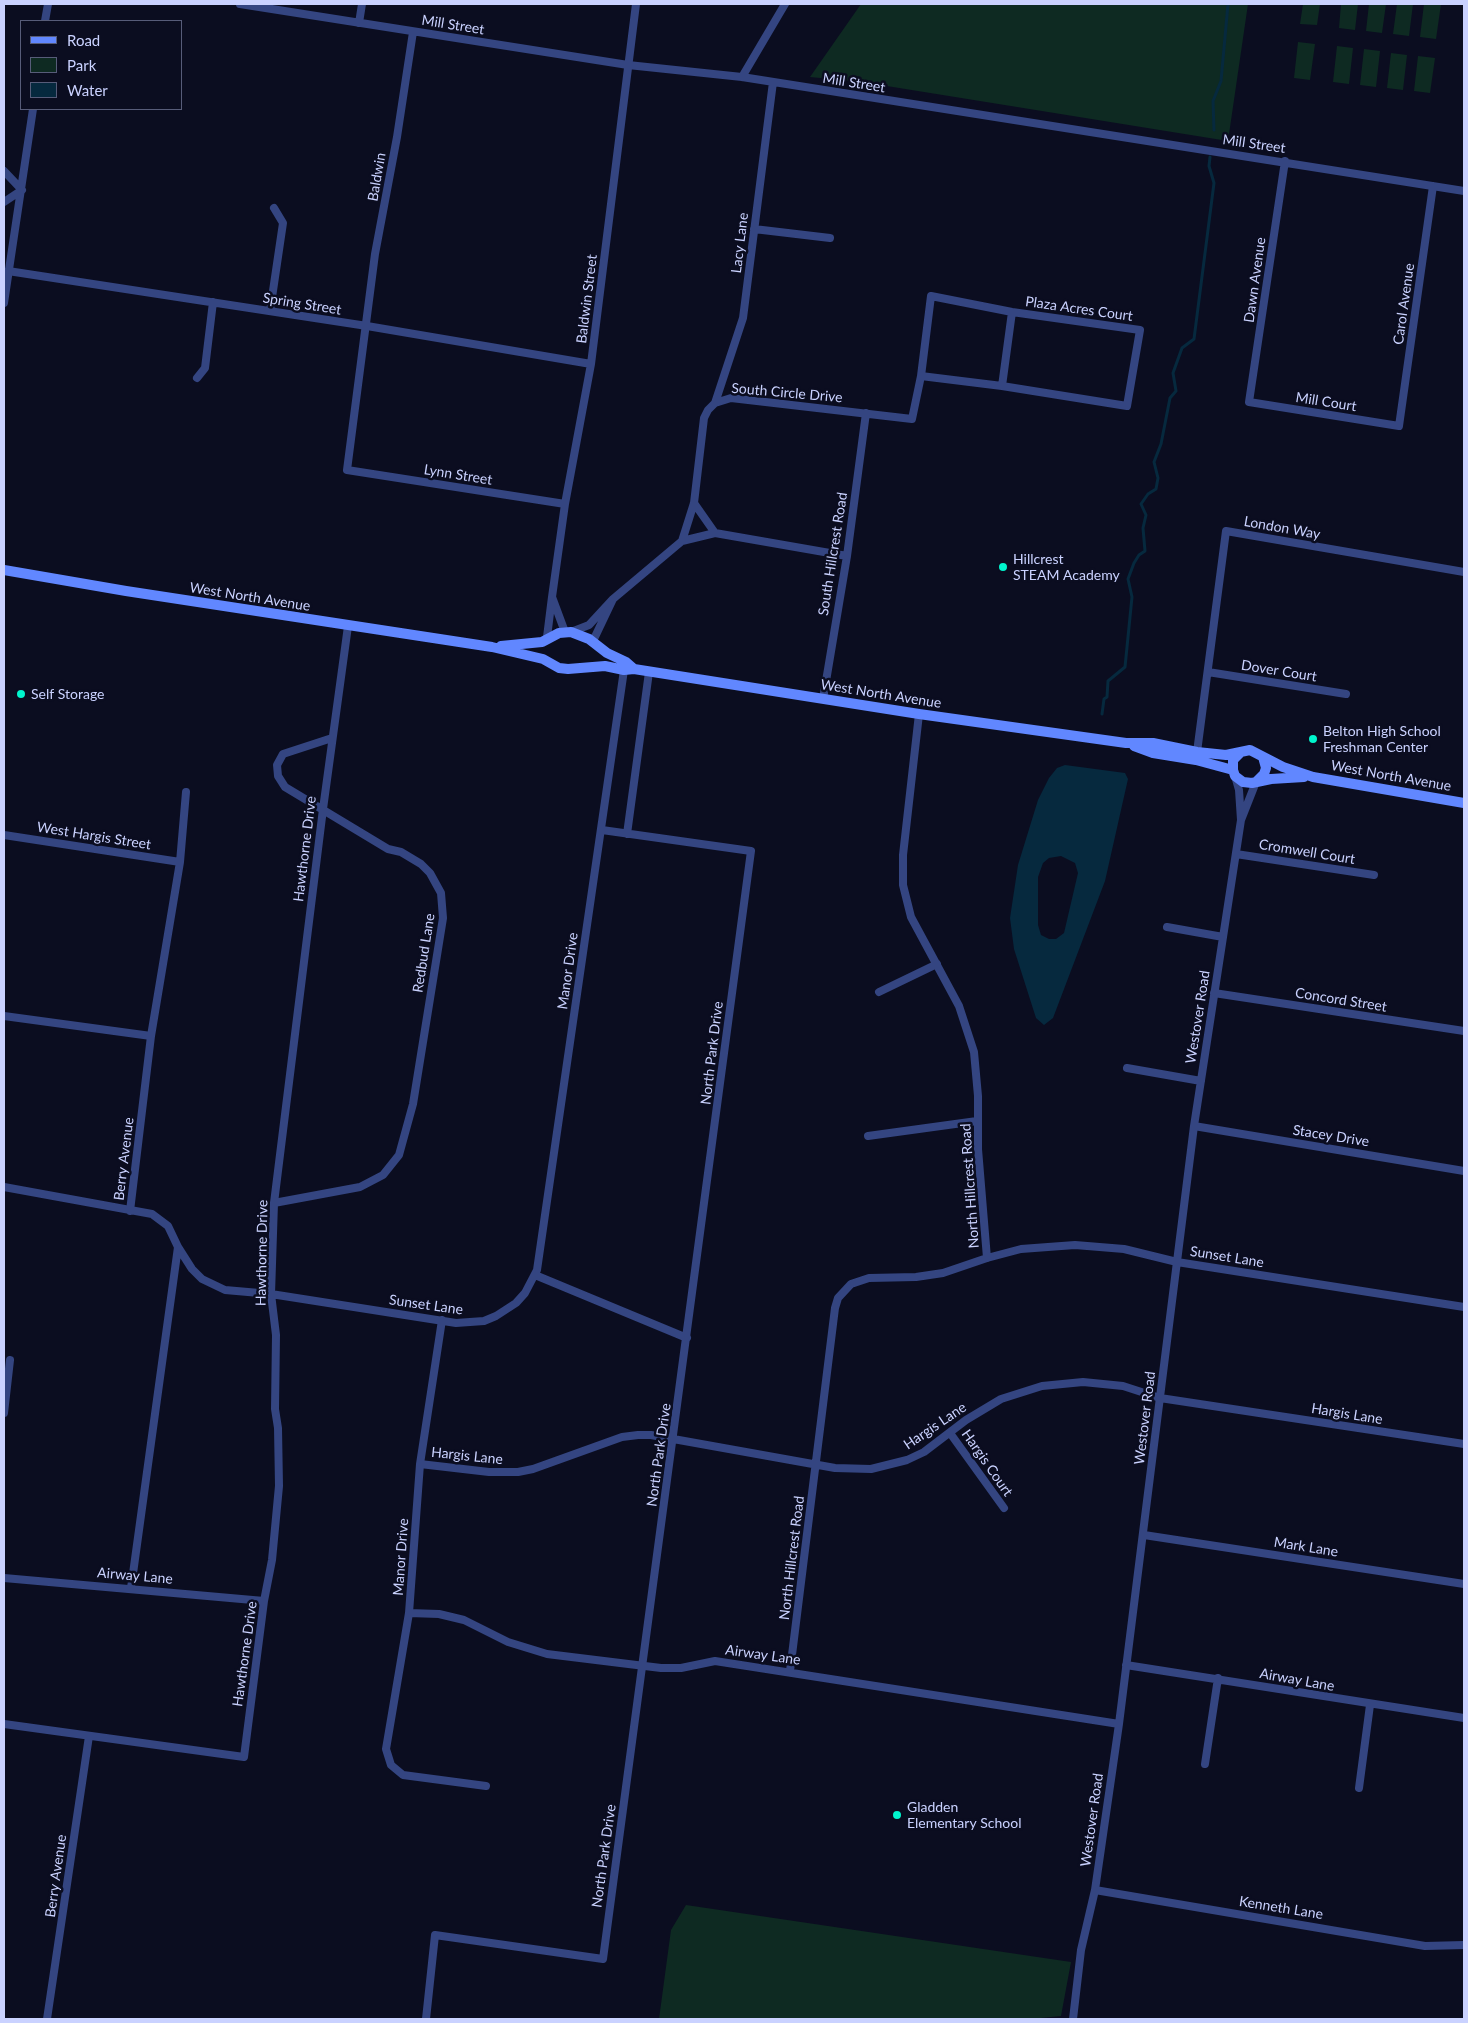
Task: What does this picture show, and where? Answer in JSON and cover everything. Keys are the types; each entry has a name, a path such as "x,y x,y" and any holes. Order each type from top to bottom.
{"main road":[{"name":"West North Avenue","path":"4,570 348,626 492,647 543,659 559,668 605,666 919,714 1126,743 1153,744 1197,752 1226,755 1255,750 1263,757 1283,768 1313,776 1464,803"},
{"name":"West North Avenue","path":"492,647 545,639 568,632 594,643 607,654 626,662 629,670"},
{"path":"543,659 541,653 545,639"},
{"path":"591,666 597,656 594,643"},
{"name":"West North Avenue","path":"1126,743 1153,753 1196,760 1234,773 1243,782 1313,776"},
{"path":"1234,773 1233,760 1240,752"},
{"path":"1256,782 1264,774 1266,762 1263,757"}],"street":[{"path":"45,20 48,4"},
{"name":"Mill Street","path":"240,4 628,65 742,77 1464,191"},
{"path":"359,23 362,4"},
{"name":"Baldwin Street","path":"545,639 565,504 591,364 636,4"},
{"path":"742,77 785,4"},
{"name":"Baldwin","path":"347,470 375,254 394,156 413,32"},
{"name":"Lacy Lane","path":"715,404 743,318 773,82"},
{"path":"4,303 33,110"},
{"name":"Dawn Avenue","path":"1249,402 1285,162"},
{"path":"4,171 22,190"},
{"name":"Carol Avenue","path":"1399,426 1433,186"},
{"path":"4,202 22,190"},
{"path":"270,311 283,223 274,208"},
{"path":"754,228 830,238"},
{"name":"Spring Street","path":"8,271 367,326 591,364"},
{"name":"Plaza Acres Court","path":"912,419 921,376 931,296 1012,312 1140,330 1127,406 1002,386 921,376"},
{"path":"197,378 205,368 213,302"},
{"path":"1002,386 1012,312"},
{"name":"South Circle Drive","path":"682,541 694,503 704,418 715,404 731,398 912,419"},
{"name":"Mill Court","path":"1249,402 1399,426"},
{"name":"South Hillcrest Road","path":"823,699 847,556 866,413"},
{"name":"Lynn Street","path":"347,470 565,504"},
{"path":"694,503 716,533"},
{"name":"London Way","path":"1197,752 1226,531 1464,572"},
{"path":"568,632 588,625 613,598 682,541 716,533 847,556"},
{"name":"Baldwin Street","path":"552,597 568,632"},
{"path":"594,643 613,598"},
{"name":"Hawthorne Drive","path":"89,1736 244,1756 264,1601 272,1560 279,1486 278,1428 274,1409 276,1335 271,1294 274,1203 332,738 348,626"},
{"name":"Manor Drive","path":"535,1275 602,830 629,670"},
{"path":"627,834 649,672"},
{"name":"Dover Court","path":"1208,672 1346,694"},
{"name":"North Hillcrest Road","path":"790,1672 835,1308 844,1290 859,1280 925,1276 965,1266 987,1258 974,1052 959,1006 912,917 904,885 903,855 919,714"},
{"name":"Redbud Lane","path":"274,1203 360,1187 383,1175 400,1155 412,1104 443,918 441,893 430,872 421,864 406,854 388,849 285,787 278,776 277,766 283,754 332,738"},
{"name":"Westover Road","path":"1074,2019 1081,1950 1095,1890 1119,1724 1194,1126 1241,820 1239,790 1234,773"},
{"name":"Westover Road","path":"1241,820 1256,782"},
{"name":"Berry Avenue","path":"178,1247 174,1235 161,1219 141,1211 130,1211 151,1036 180,862 186,792"},
{"name":"North Park Drive","path":"426,2019 435,1934 603,1959 752,851 602,830"},
{"name":"West Hargis Street","path":"4,835 180,862"},
{"name":"Cromwell Court","path":"1236,854 1374,875"},
{"path":"1167,927 1223,937"},
{"path":"879,992 937,964"},
{"name":"Concord Street","path":"1214,993 1464,1032"},
{"path":"4,1016 151,1036"},
{"path":"1127,1068 1201,1080"},
{"path":"868,1136 978,1121"},
{"name":"Stacey Drive","path":"1194,1126 1464,1171"},
{"path":"4,1187 130,1211"},
{"name":"Sunset Lane","path":"987,1258 1021,1250 1075,1245 1124,1248 1177,1262 1464,1307"},
{"path":"131,1588 178,1247"},
{"name":"Sunset Lane","path":"178,1247 192,1269 213,1285 237,1293 271,1294 470,1323 496,1316 516,1303 525,1293 535,1275"},
{"path":"535,1275 687,1338"},
{"name":"Manor Drive","path":"442,1320 420,1464 409,1613 386,1749 390,1765 404,1776 486,1786"},
{"path":"4,1413 10,1360"},
{"name":"Hargis Lane","path":"420,1464 489,1472 518,1472 533,1469 622,1437 652,1435 852,1470 889,1466 924,1452 986,1407 1015,1394 1042,1386 1082,1382 1123,1386 1160,1398 1464,1444"},
{"name":"Hargis Court","path":"950,1433 1004,1508"},
{"name":"Mark Lane","path":"1144,1535 1464,1584"},
{"name":"Airway Lane","path":"4,1578 264,1601"},
{"name":"Airway Lane","path":"409,1613 439,1614 464,1620 508,1642 547,1654 642,1666 681,1668 715,1661 1119,1724"},
{"name":"Airway Lane","path":"1126,1665 1218,1678 1370,1705 1464,1718"},
{"path":"1205,1764 1218,1678"},
{"path":"1359,1788 1370,1705"},
{"path":"4,1724 89,1736"},
{"name":"Berry Avenue","path":"47,2019 89,1736"},
{"name":"Kenneth Lane","path":"1095,1890 1425,1946 1464,1945"}],"green space":[{"path":"861,4 1248,4 1228,141 862,82 810,77"},
{"path":"1303,4 1320,4 1317,25 1300,24"},
{"path":"1341,4 1358,4 1355,30 1339,28"},
{"path":"1369,4 1386,4 1382,33 1366,31"},
{"path":"1397,4 1413,4 1409,36 1393,34"},
{"path":"1424,4 1441,4 1436,39 1420,37"},
{"path":"1298,42 1315,44 1310,80 1294,78"},
{"path":"1337,46 1353,48 1349,84 1333,82"},
{"path":"1364,49 1380,51 1376,87 1360,85"},
{"path":"1391,53 1407,55 1403,90 1387,88"},
{"path":"1418,56 1435,58 1430,93 1414,91"},
{"path":"686,1905 1071,1962 1061,2016 1031,2019 659,2019 671,1930"}],"water":[{"path":"1065,765 1125,773 1128,779 1105,881 1053,1018 1044,1025 1036,1018 1014,949 1010,918 1018,865 1038,800 1049,778 1057,768","holes":["1061,856 1075,863 1078,873 1064,933 1056,939 1049,939 1041,935 1038,925 1038,877 1043,863 1049,858"]}],"waterway":[{"path":"1214,130 1213,101 1221,81 1228,4"},
{"path":"1102,714 1104,699 1107,697 1108,681 1125,667 1132,597 1128,579 1134,563 1139,555 1145,551 1143,528 1146,515 1141,504 1148,494 1156,489 1158,478 1154,462 1161,444 1170,398 1176,391 1173,373 1182,348 1194,339 1214,183 1209,166 1210,157"}],"place":[{"name":"Hillcrest STEAM Academy","path":"1003,567"},
{"name":"Self Storage","path":"21,694"},
{"name":"Belton High School Freshman Center","path":"1313,739"},
{"name":"Gladden Elementary School","path":"897,1815"}]}
